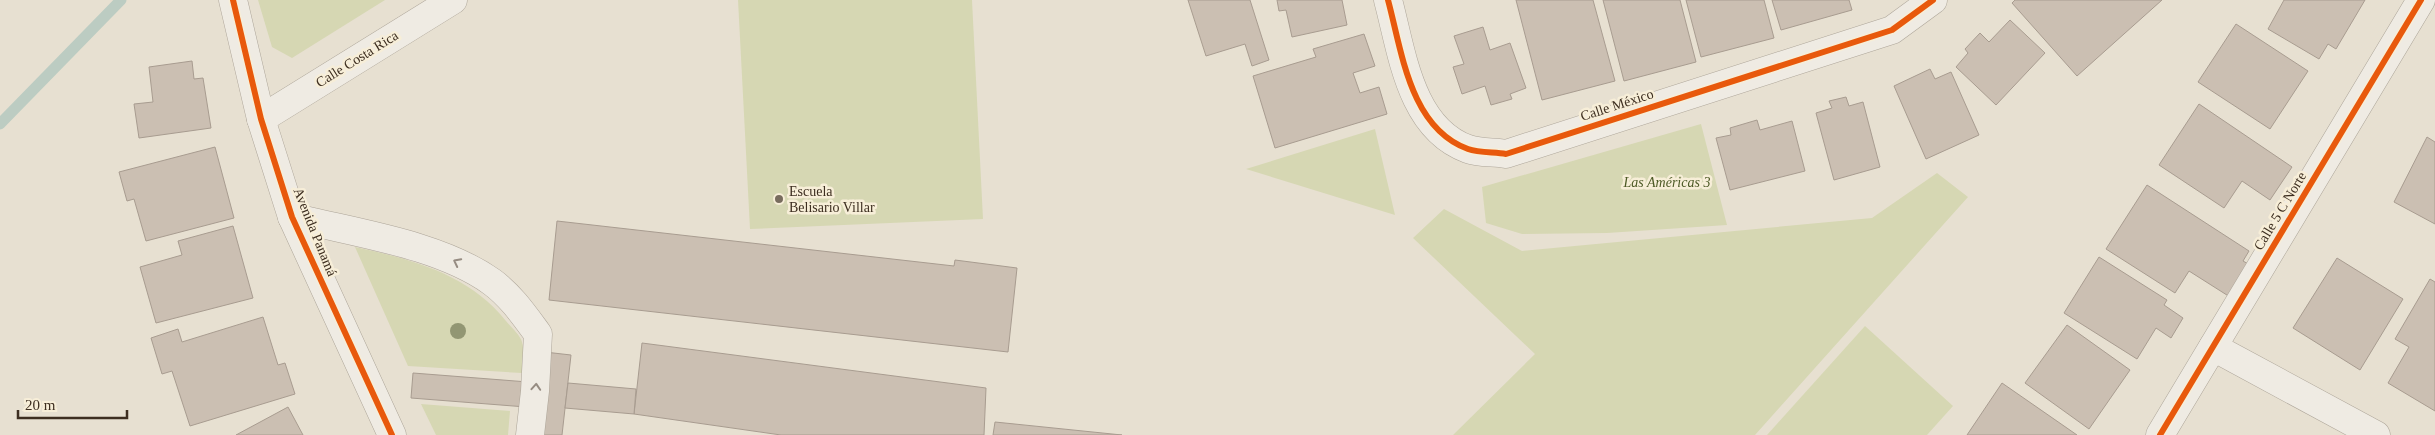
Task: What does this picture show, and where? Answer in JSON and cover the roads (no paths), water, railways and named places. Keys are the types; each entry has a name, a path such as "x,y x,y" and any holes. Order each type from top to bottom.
{"street":[{"name":"Avenida Panamá","path":"233,0 261,119 292,217 392,435"},
{"name":"Calle Costa Rica","path":"261,119 453,0"},
{"name":"Calle México","path":"1388,0 1413,92 1434,128 1468,149 1506,154 1892,30 1933,0"},
{"name":"Calle 5 C Norte","path":"2160,435 2420,0"},
{"path":"292,217 444,255 480,274 512,301 538,334 536,391 530,435"},
{"path":"2213,347 2376,435"}],"waterway":[{"path":"0,124 121,0"}],"place":[{"name":"Escuela Belisario Villar","path":"779,199"}],"park label":[{"name":"Las Américas 3","path":"1667,182"}]}
